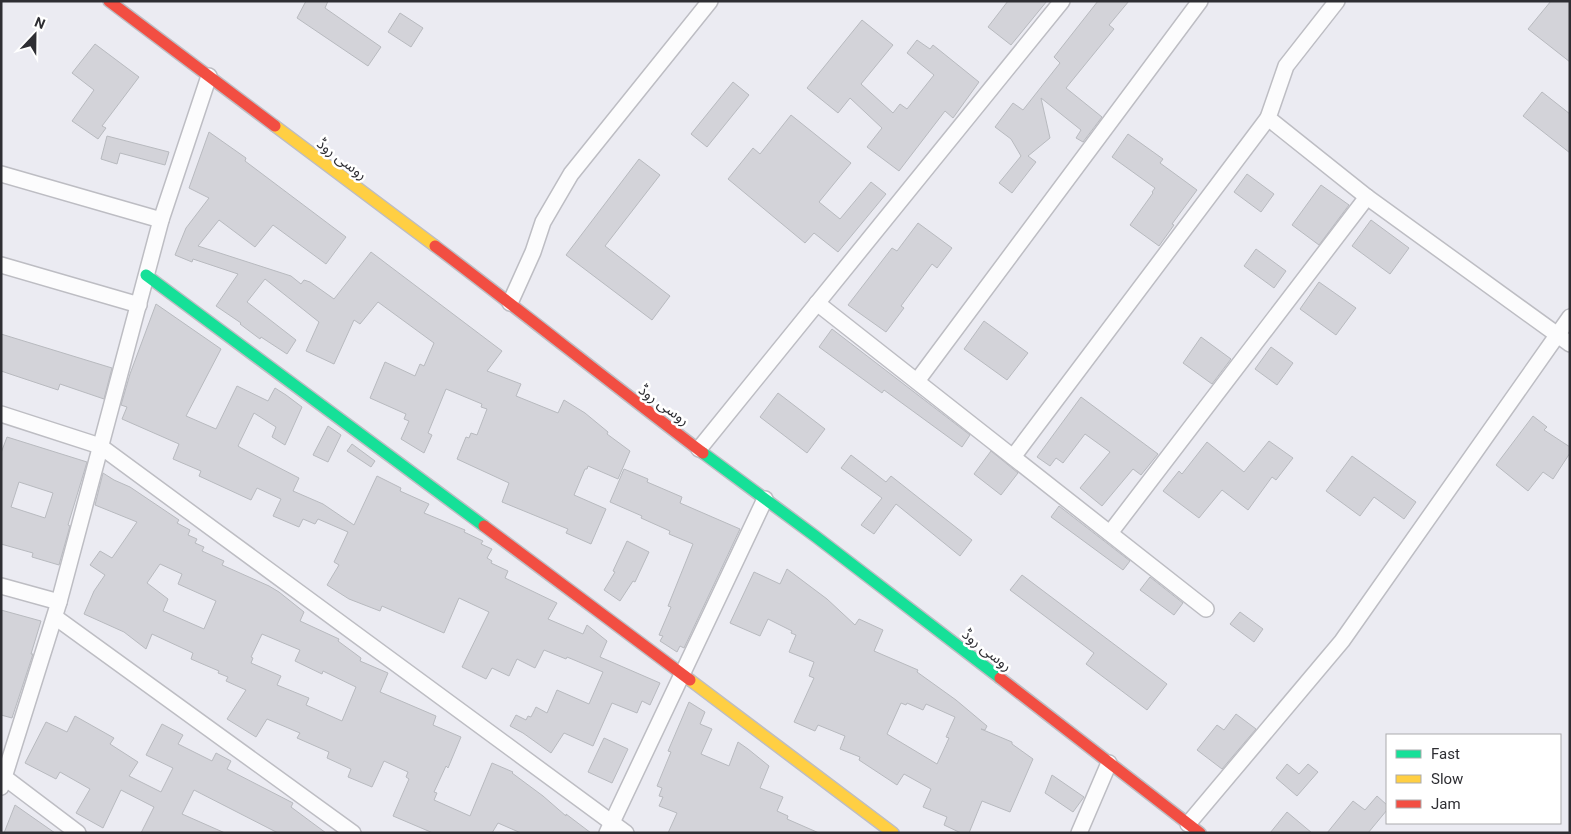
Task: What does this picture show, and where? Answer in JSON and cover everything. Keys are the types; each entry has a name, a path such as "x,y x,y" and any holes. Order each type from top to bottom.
{"main road":[{"name":"روسی روڈ","path":"109,1 510,303 622,392 765,499 1194,828"},
{"path":"146,274 684,674 893,833"}],"street":[{"path":"510,303 533,252 543,222 571,174 710,1"},
{"path":"699,449 1062,1"},
{"path":"917,381 1200,1"},
{"path":"1013,457 1268,118 1286,66 1337,1"},
{"path":"78,833 3,782 6,760 55,617 161,220 209,76"},
{"path":"1268,118 1366,197 1570,344"},
{"path":"1,174 161,220"},
{"path":"1110,533 1366,197"},
{"path":"1,265 139,305"},
{"path":"817,303 1206,609"},
{"path":"1194,828 1342,641 1570,317"},
{"path":"1,414 100,446 610,828 626,833"},
{"path":"610,828 765,499"},
{"path":"1,586 59,602"},
{"path":"55,617 353,833"},
{"path":"1079,833 1109,763"}],"building":[{"path":"306,1 328,1 325,8 381,47 368,66 297,18"},
{"path":"1008,1 1047,1 1011,45 988,27"},
{"path":"1098,1 1129,1 1109,25 1114,29 1066,88 1102,117 1083,142 1076,138 1081,130 1041,98 1050,138 1028,156 1036,162 1012,193 999,183 1021,156 1011,139 995,127 1013,103 1023,110 1060,63 1054,57"},
{"path":"1551,1 1570,1 1570,62 1528,29"},
{"path":"400,13 423,28 411,47 388,32"},
{"path":"862,20 893,45 861,84 893,113 900,104 907,109 934,75 907,53 917,40 930,49 933,45 979,82 953,118 945,111 899,171 867,147 882,128 850,98 838,113 807,88"},
{"path":"95,44 139,77 102,126 106,128 98,139 72,121 94,90 72,73"},
{"path":"733,82 749,95 707,147 691,134"},
{"path":"1542,92 1570,114 1570,153 1523,116"},
{"path":"791,115 851,163 819,202 840,219 871,182 886,194 838,252 814,233 805,243 728,179 753,148 760,154"},
{"path":"209,132 246,158 245,161 346,237 326,264 273,225 255,247 219,220 198,246 291,276 301,284 304,280 310,282 334,299 371,252 502,351 487,371 521,384 516,396 558,413 564,400 585,413 608,432 607,434 630,451 618,479 588,466 574,495 606,509 591,544 566,533 568,529 502,502 509,483 457,459 466,437 469,438 471,433 477,435 487,409 481,407 482,404 446,389 428,433 432,435 424,453 401,439 409,421 404,419 406,414 370,398 385,362 415,376 420,364 424,366 434,343 378,302 360,324 354,320 334,364 306,351 319,322 265,279 247,302 296,340 287,354 261,337 260,339 216,306 238,274 193,259 192,262 175,255 186,228 209,198 189,188"},
{"path":"1128,134 1163,159 1160,163 1197,190 1172,224 1174,225 1159,246 1130,225 1155,188 1112,157"},
{"path":"107,136 169,152 165,165 120,153 117,164 101,159"},
{"path":"639,159 660,175 605,246 670,296 652,320 566,255"},
{"path":"1247,174 1274,194 1261,212 1234,192"},
{"path":"1321,185 1349,205 1319,245 1292,225"},
{"path":"1371,220 1409,248 1390,274 1352,246"},
{"path":"918,223 952,248 937,268 932,264 901,306 904,308 886,332 848,305 892,248 897,251"},
{"path":"1256,249 1286,271 1274,288 1244,266"},
{"path":"1319,282 1356,308 1336,335 1300,309"},
{"path":"156,304 221,349 186,416 216,429 237,386 268,401 275,388 302,407 285,445 272,437 276,427 254,413 238,446 299,478 293,491 323,504 354,525 377,476 401,488 400,491 429,504 424,513 465,530 464,532 483,541 481,544 492,549 487,558 492,561 491,563 508,571 505,578 557,603 548,619 583,634 587,625 607,641 600,657 660,683 650,705 642,701 637,713 612,703 593,746 564,733 551,753 510,726 516,715 526,720 528,716 531,717 536,707 547,713 557,690 589,704 603,672 544,650 535,668 517,659 509,676 492,668 486,679 462,667 489,612 459,598 444,633 382,606 380,611 349,599 327,585 339,565 334,562 348,532 318,519 315,524 303,519 299,527 273,516 281,499 257,488 251,500 199,476 201,471 173,459 179,444 122,419 127,407 121,405 130,374"},
{"path":"984,321 1028,353 1007,380 964,349"},
{"path":"832,329 970,435 962,447 884,390 882,393 819,347"},
{"path":"1,334 112,368 104,399 60,384 58,390 1,371"},
{"path":"1201,337 1231,359 1212,384 1183,363"},
{"path":"1271,347 1293,363 1277,385 1255,369"},
{"path":"778,393 825,429 807,453 760,417"},
{"path":"1081,397 1158,454 1141,475 1133,469 1102,506 1080,488 1110,452 1085,434 1063,463 1056,458 1050,466 1037,457"},
{"path":"1533,416 1547,427 1544,430 1570,447 1570,453 1553,479 1543,472 1528,491 1496,465"},
{"path":"328,426 341,435 328,462 313,455"},
{"path":"7,437 87,462 68,525 70,526 59,565 32,557 33,553 1,544 1,453","holes":["19,482 53,493 45,518 11,507"]},
{"path":"1269,441 1293,458 1276,480 1272,477 1248,510 1222,490 1199,518 1163,491 1179,471 1182,474 1207,442 1244,472"},
{"path":"352,444 375,461 371,467 347,451"},
{"path":"991,451 1018,473 1001,495 974,474"},
{"path":"851,455 886,482 891,476 972,540 960,556 896,504 874,534 861,525 882,498 841,468"},
{"path":"1352,456 1416,502 1404,519 1374,497 1360,516 1326,491"},
{"path":"624,469 648,479 647,482 682,497 680,503 740,529 684,648 680,646 677,652 660,641 663,636 659,635 671,607 668,606 693,544 669,534 670,531 641,518 642,516 610,502"},
{"path":"103,473 130,487 179,520 177,523 190,530 188,535 197,539 195,543 204,547 202,551 224,561 222,565 279,592 304,612 300,621 339,639 338,641 361,658 360,661 388,673 380,692 436,716 433,725 461,737 448,768 446,766 434,792 437,793 434,800 470,816 492,763 513,772 566,816 566,814 591,833 521,833 498,823 492,833 433,833 393,816 409,779 406,777 408,772 384,761 372,787 348,777 351,769 327,758 329,752 297,738 300,733 267,719 256,737 227,719 246,690 226,681 228,677 218,673 219,671 191,659 193,653 152,634 146,649 124,632 84,614 94,591 105,575 90,565 100,551 112,558 137,522 95,505","holes":["160,564 182,574 178,584 216,601 204,629 163,611 168,599 147,583","262,634 300,650 295,661 322,674 323,671 356,687 342,721 306,705 309,698 277,685 281,676 251,663 253,658 251,657"]},
{"path":"1059,506 1130,561 1123,570 1051,517"},
{"path":"627,541 649,552 635,582 633,581 620,601 604,590 615,572 613,571"},
{"path":"787,569 827,599 855,625 859,619 883,630 874,651 918,670 917,672 956,700 987,726 985,730 981,729 1012,742 1012,744 1033,759 1010,812 982,801 969,833 961,833 944,825 947,817 923,807 931,789 904,774 897,785 859,760 860,757 840,749 845,736 818,725 815,731 794,722 814,678 809,676 814,662 789,652 796,635 768,619 760,636 730,623 754,572 780,584","holes":["901,703 906,705 907,703 923,710 926,704 955,717 946,737 949,738 937,764 887,734"]},
{"path":"1022,575 1167,684 1147,710 1086,664 1094,653 1010,590"},
{"path":"1150,577 1183,603 1174,615 1140,590"},
{"path":"1,610 41,621 31,654 33,654 12,718 1,715"},
{"path":"1240,612 1263,629 1254,642 1230,624"},
{"path":"689,702 705,712 700,724 712,729 701,754 729,766 738,742 769,766 760,788 783,797 777,811 788,816 787,819 819,833 668,833 677,813 659,806 663,797 659,796 662,788 657,786 671,752 668,751"},
{"path":"1236,714 1256,729 1222,769 1197,750 1217,725 1224,730"},
{"path":"75,716 114,738 110,744 138,762 129,776 161,792 173,768 146,755 162,724 183,735 178,744 212,761 216,753 231,761 227,769 293,803 291,807 326,833 278,833 194,790 182,814 225,833 141,833 154,807 121,790 103,828 76,813 90,789 60,772 56,779 25,763 46,722 67,732"},
{"path":"604,738 628,749 612,783 588,772"},
{"path":"1287,764 1299,774 1308,764 1318,772 1297,796 1276,778"},
{"path":"1052,775 1084,797 1073,812 1045,793"},
{"path":"1377,796 1386,804 1386,811 1368,833 1327,833 1353,801 1365,810"},
{"path":"15,805 55,833 4,833"},
{"path":"1287,812 1312,833 1270,833"}],"traffic: fast":[{"path":"146,275 484,526"},
{"path":"703,453 1000,678"}],"traffic: slow":[{"path":"275,126 435,246"},
{"path":"690,680 893,833"}],"traffic: jam":[{"path":"109,1 275,126"},
{"path":"435,246 703,453"},
{"path":"484,526 690,680"},
{"path":"1000,678 1200,833"}]}
